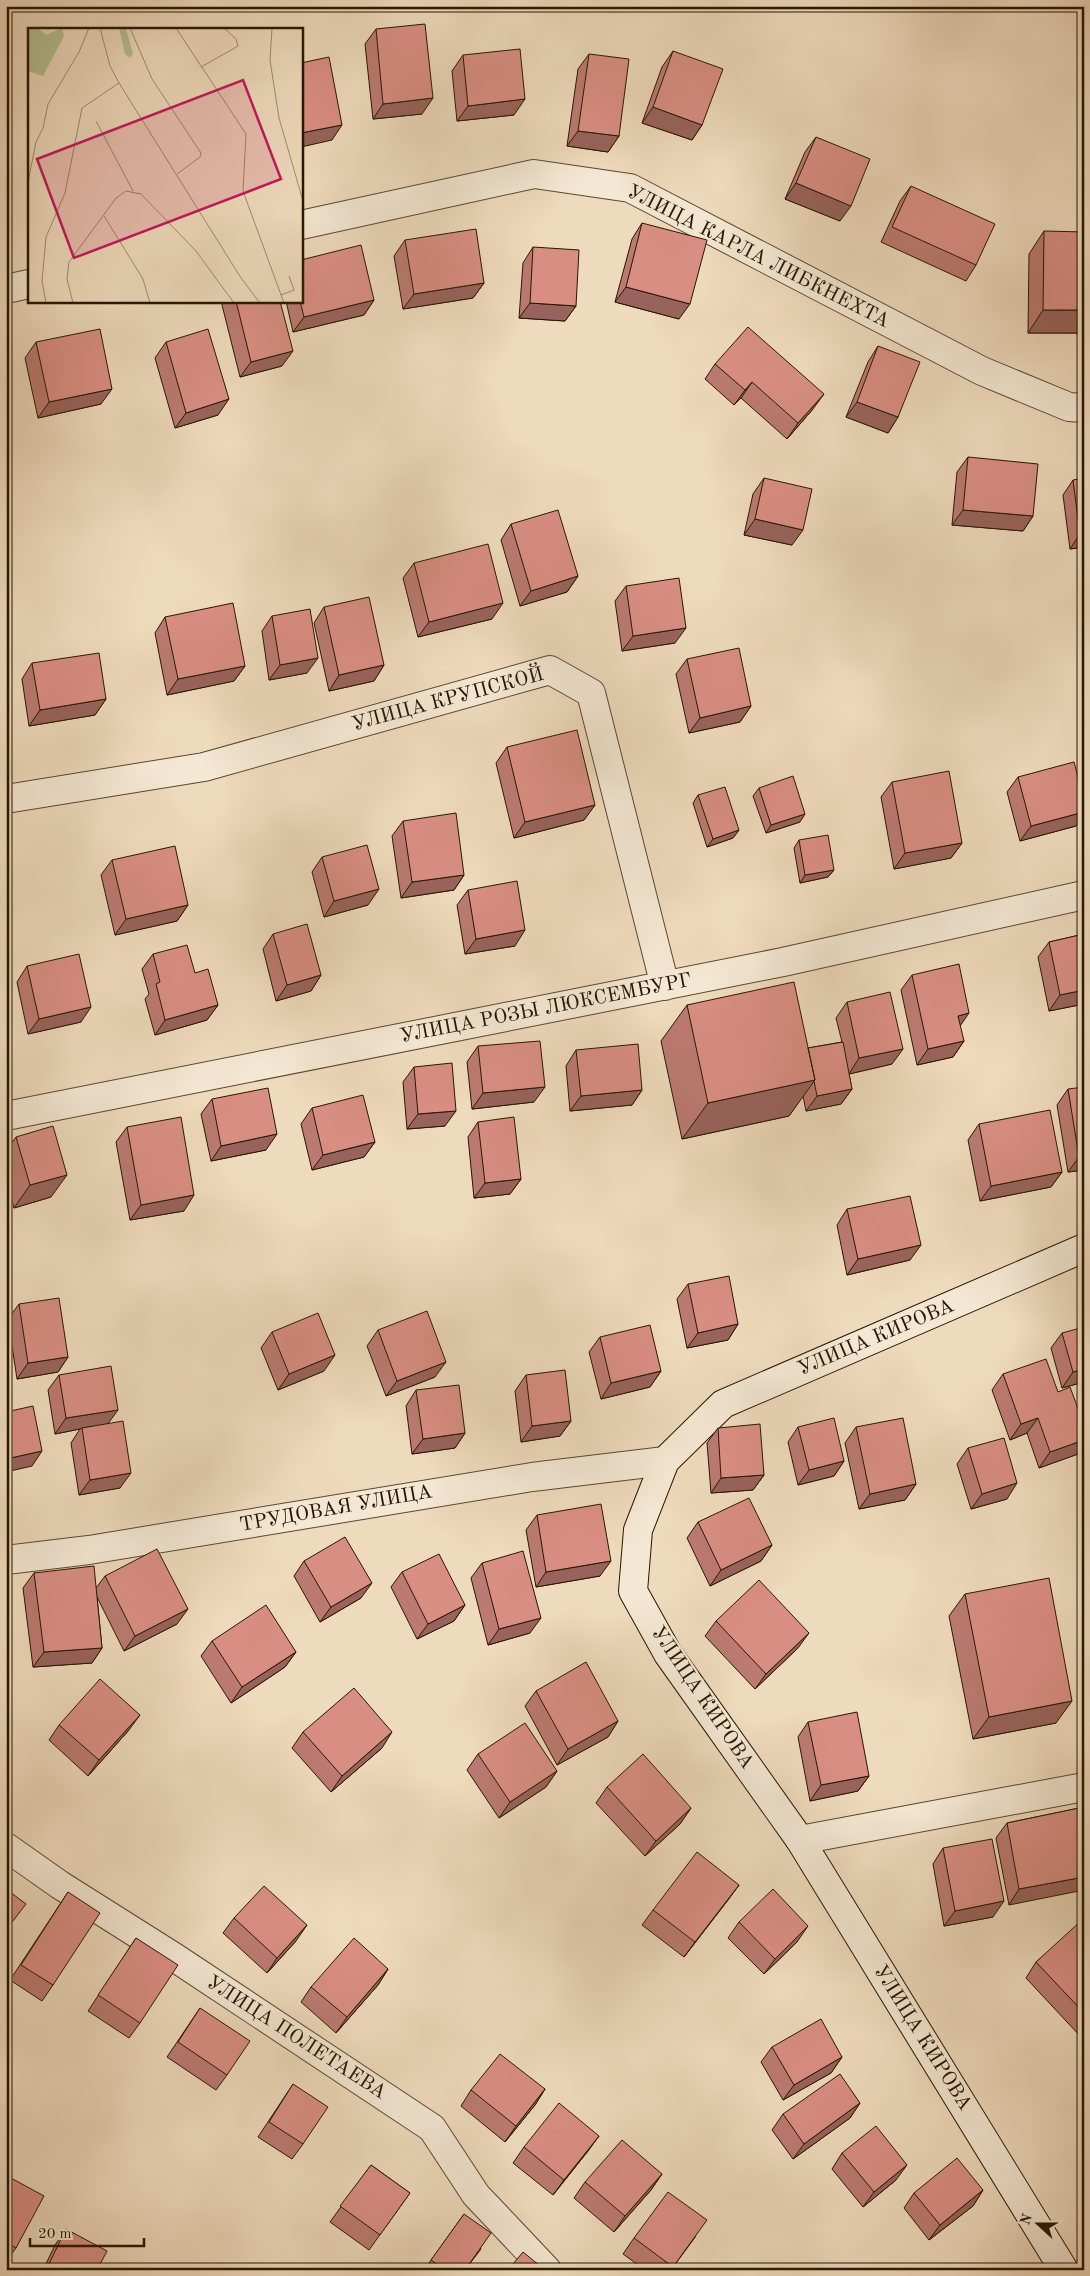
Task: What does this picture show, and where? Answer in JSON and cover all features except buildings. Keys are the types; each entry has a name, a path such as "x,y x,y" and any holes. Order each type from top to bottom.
{"street":[{"name":"УЛИЦА КАРЛА ЛИБКНЕХТА","path":"302,225 534,174 630,188 982,371 1069,407 1084,408"},
{"path":"6,289 28,284"},
{"name":"УЛИЦА КРУПСКОЙ","path":"6,799 204,767 550,670 591,693 665,986"},
{"name":"УЛИЦА РОЗЫ ЛЮКСЕМБУРГ","path":"6,1116 784,962 1084,895"},
{"name":"УЛИЦА КИРОВА","path":"1064,2270 800,1840 668,1654 633,1590 638,1530 666,1461 723,1404 1084,1248"},
{"name":"ТРУДОВАЯ УЛИЦА","path":"6,1560 89,1550 532,1477 666,1461"},
{"path":"800,1840 1084,1787"},
{"name":"УЛИЦА ПОЛЕТАЕВА","path":"6,1847 60,1885 182,1962 432,2128 476,2196 547,2270"}]}
